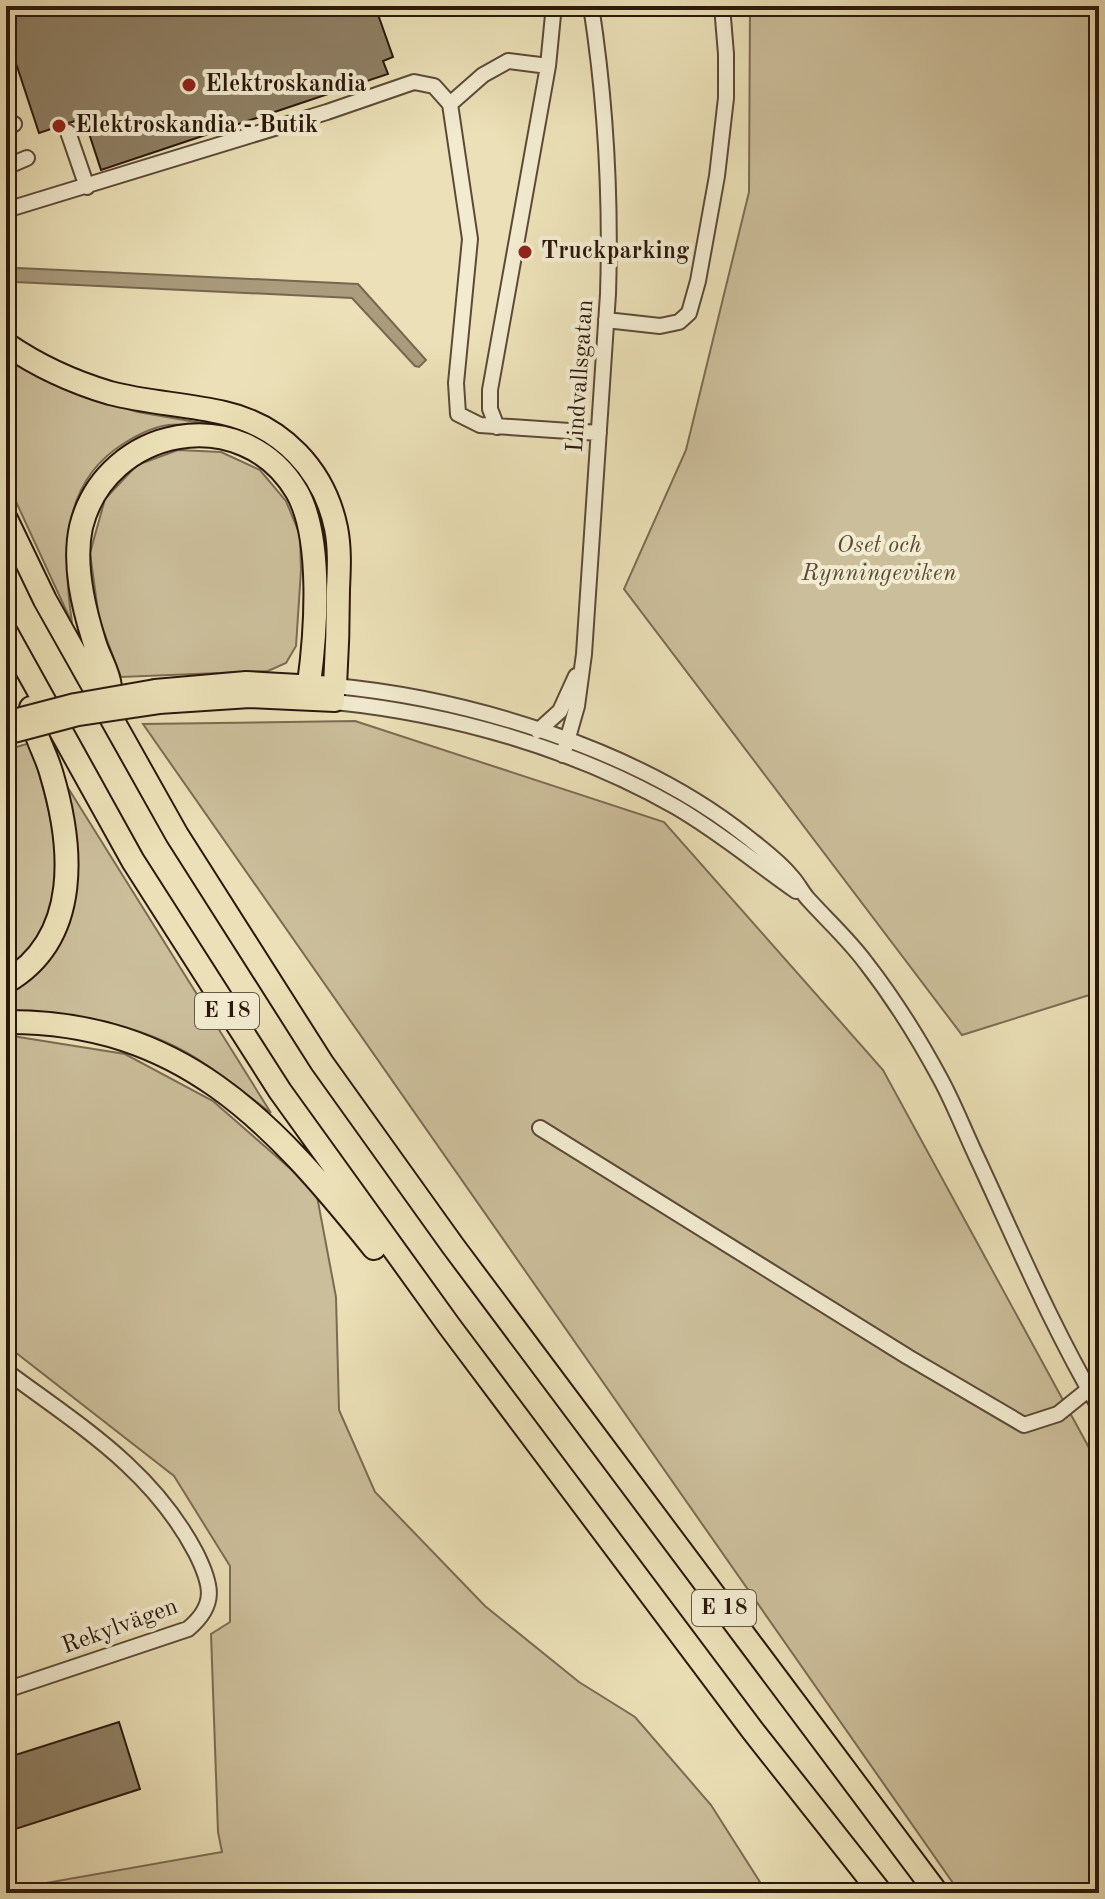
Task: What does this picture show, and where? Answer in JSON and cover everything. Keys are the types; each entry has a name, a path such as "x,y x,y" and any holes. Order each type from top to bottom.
{"highway":[{"path":"6,344 47,369 90,386 134,398 244,418 273,433 299,454 324,490 337,531 335,694"},
{"name":"E 18","path":"108,713 110,686 94,643 83,599 78,553 81,530 98,486 114,468 153,443 175,437 210,436 244,445 282,472 296,491 306,512 314,558 308,692"},
{"name":"E 18","path":"6,519 45,600 177,835 242,941 373,1136 937,1893"},
{"name":"E 18","path":"6,632 133,861 263,1066 385,1240 753,1731 881,1893"},
{"name":"E 18","path":"6,982 44,949 56,929 64,906 67,883 65,837 57,792 31,719 31,679"},
{"name":"E 18","path":"6,1022 69,1025 136,1042 178,1061 235,1098 316,1178 534,1439"}],"main road":[{"path":"6,721 75,703 157,696 250,698 308,692 335,694"},
{"path":"6,735 157,696"}],"street":[{"path":"497,427 490,409 490,390 548,66 553,15 550,6"},
{"name":"Lindvallsgatan","path":"565,748 577,706 584,654 610,237 602,85 591,6"},
{"path":"606,320 660,326 679,322 689,313 698,281 717,176 726,98 722,6"},
{"path":"450,104 483,75 508,61 548,66"},
{"path":"6,210 327,112 414,82 434,86 450,104 470,239 456,383 458,414 480,425 599,433"},
{"path":"68,132 87,187"},
{"path":"6,167 27,158"},
{"name":"Lindvallsgatan","path":"538,731 560,711 584,654"},
{"path":"335,694 390,691 438,701 538,731 614,776 674,805 807,898 865,961 928,1058 1099,1407"},
{"path":"335,694 565,748"},
{"path":"540,1128 908,1357 1024,1425 1058,1414 1089,1389"},
{"name":"Rekylvägen","path":"6,1371 128,1462 168,1506 184,1530 209,1586 208,1602 202,1617 188,1629 6,1690"}],"green space":[{"name":"Oset och Rynningeviken","path":"750,6 1099,6 1099,992 962,1035 624,589 686,450 749,192"},
{"path":"6,356 85,396 138,412 213,425 169,425 145,432 102,460 87,480 76,501 67,548 72,623 6,480"},
{"path":"178,450 221,452 260,470 286,501 300,535 301,570 296,646 286,663 268,671 121,677 99,619 90,553 105,499 137,465"},
{"path":"355,721 664,822 883,1070 1099,1466 1099,1893 960,1893 143,724"},
{"path":"30,743 53,833 56,864 54,893 46,921 31,947 6,969 6,750"},
{"path":"60,775 271,1113 206,1064 151,1036 80,1017 6,1011 6,996 45,965 69,920 76,873 75,849"},
{"path":"6,1035 125,1054 213,1101 316,1191 336,1297 339,1410 375,1492 485,1606 579,1682 635,1717 711,1805 767,1893 6,1893 6,1890 222,1852 218,1832 211,1634 230,1622 230,1566 174,1476 6,1345"}],"shaded area":[{"path":"11,269 358,284 426,360 419,367 415,366 352,298 15,282 9,279"}],"building":[{"name":"Elektroskandia","path":"6,6 375,6 393,57 383,61 388,74 101,170 84,118 39,133 6,33"},
{"path":"119,1722 140,1789 6,1832 6,1758"}],"place":[{"name":"Elektroskandia","path":"189,85"},
{"name":"Elektroskandia - Butik","path":"59,126"},
{"name":"Truckparking","path":"525,252"}]}
